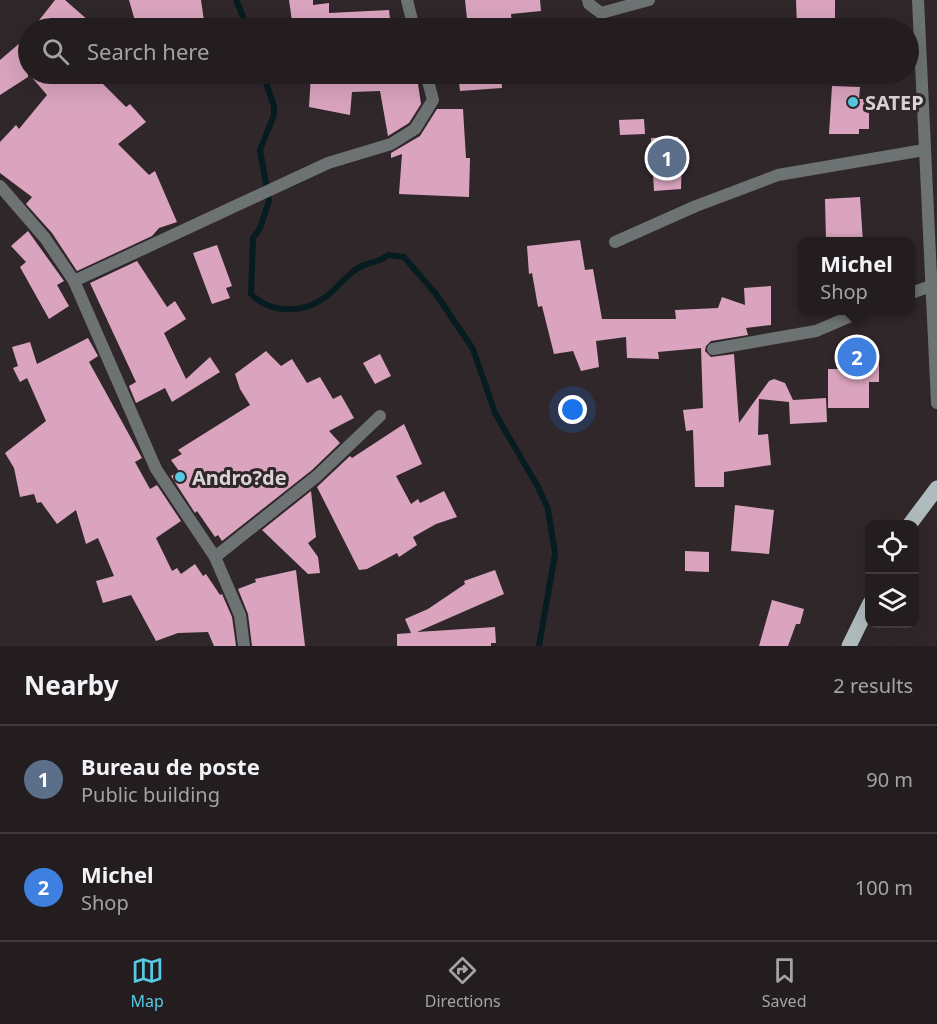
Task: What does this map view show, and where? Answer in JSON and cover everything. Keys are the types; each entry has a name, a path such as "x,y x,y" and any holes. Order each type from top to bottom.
{"main road":[{"path":"914,520 937,488"},
{"path":"849,646 865,613"}],"street":[{"path":"409,0 412,18"},
{"path":"588,0 589,4 601,13 650,0"},
{"path":"918,0 919,18"},
{"path":"919,25 937,403"},
{"path":"74,281 328,163 391,144 415,129 433,100 429,84"},
{"path":"615,242 696,206 778,175 924,150"},
{"path":"0,186 45,238 74,281 156,469 215,558 240,615 244,646"},
{"path":"915,292 931,286"},
{"path":"713,349 816,331 853,315"},
{"path":"215,558 317,476 380,416"}],"building":[{"path":"55,0 65,0 86,18 41,18"},
{"path":"129,0 201,0 204,18 134,18"},
{"path":"289,0 313,0 313,5 329,3 329,13 389,10 390,18 292,18"},
{"path":"465,0 540,0 541,11 511,14 511,18 467,18"},
{"path":"796,0 835,0 835,18 797,18"},
{"path":"18,45 18,83 0,95 0,60"},
{"path":"38,84 103,84 126,107 130,104 146,122 118,144 149,175 155,171 177,222 159,228 152,236 77,271 52,233 26,204 32,197 0,173 0,142 16,125 19,129 47,95"},
{"path":"310,84 418,84 421,104 409,123 388,136 380,91 352,92 350,115 309,107"},
{"path":"459,84 502,84 502,88 460,91"},
{"path":"832,86 860,87 859,99 869,99 869,129 859,129 859,134 829,134"},
{"path":"437,109 463,109 466,158 470,158 469,197 399,194 402,154 391,158 391,153 420,136"},
{"path":"644,119 645,134 620,135 619,120"},
{"path":"678,137 678,158 682,158 681,189 654,191 651,138"},
{"path":"860,197 863,237 826,237 825,199"},
{"path":"28,231 64,281 57,285 69,306 49,319 20,267 26,262 11,246"},
{"path":"580,240 585,270 593,269 602,319 676,319 675,310 718,308 722,297 745,305 744,288 771,286 771,325 746,328 748,335 711,341 705,351 711,357 734,354 739,423 769,381 774,379 785,383 793,400 826,398 827,422 790,424 789,402 759,399 758,435 768,434 771,465 724,472 724,487 695,487 693,430 686,431 683,410 703,408 701,348 658,352 659,359 627,358 626,337 596,341 599,367 581,371 573,351 554,354 542,306 538,307 532,273 529,274 527,246"},
{"path":"217,245 232,286 226,288 230,298 212,304 193,253"},
{"path":"137,261 167,307 175,301 186,319 164,333 186,379 210,357 220,372 172,402 165,388 136,403 129,386 136,382 90,283"},
{"path":"88,338 98,356 89,362 142,458 135,462 150,489 157,485 181,521 156,538 172,571 177,568 181,574 195,564 203,576 206,574 220,595 222,594 232,617 236,646 214,646 208,632 178,633 156,641 131,595 103,603 96,581 114,576 98,538 86,544 76,510 57,524 41,502 37,503 34,494 20,497 14,468 5,453 46,421 27,378 20,382 13,368 18,366 12,347 30,342 37,364"},
{"path":"266,351 281,366 292,359 307,383 320,377 333,399 341,395 354,418 329,431 340,443 312,470 222,541 218,535 215,537 197,511 195,513 171,476 179,471 171,460 182,454 178,450 250,405 240,389 235,374"},
{"path":"380,354 391,376 375,384 363,363"},
{"path":"849,358 879,358 879,382 869,382 869,408 828,408 828,369 850,369"},
{"path":"404,424 422,464 396,476 411,504 418,499 420,503 444,491 457,517 436,524 413,537 417,545 399,557 397,553 367,569 359,570 317,487 350,456 352,458"},
{"path":"311,491 316,537 308,543 318,557 320,573 308,574 262,530"},
{"path":"735,505 774,510 769,554 731,551"},
{"path":"685,551 709,552 709,572 685,571"},
{"path":"296,570 305,646 252,646 248,614 238,589 256,582 255,579"},
{"path":"495,570 504,594 417,632 495,627 496,643 491,643 491,646 397,646 397,634 411,633 405,619 428,609 465,584 464,581"},
{"path":"772,600 804,609 800,624 796,624 788,646 759,646"}],"waterway":[{"path":"236,0 244,18"},
{"path":"266,84 274,106 274,115 260,150 269,201 260,228 253,238 251,294 259,301 278,308 309,306 327,296 359,267 388,255 404,257 436,294 473,349 495,413 538,487 548,509 555,554 539,646"}],"place":[{"name":"SATEP","path":"853,102"},
{"name":"Bureau de poste","path":"667,158"},
{"name":"Michel","path":"857,357"},
{"name":"Andro?de","path":"180,477"}]}
